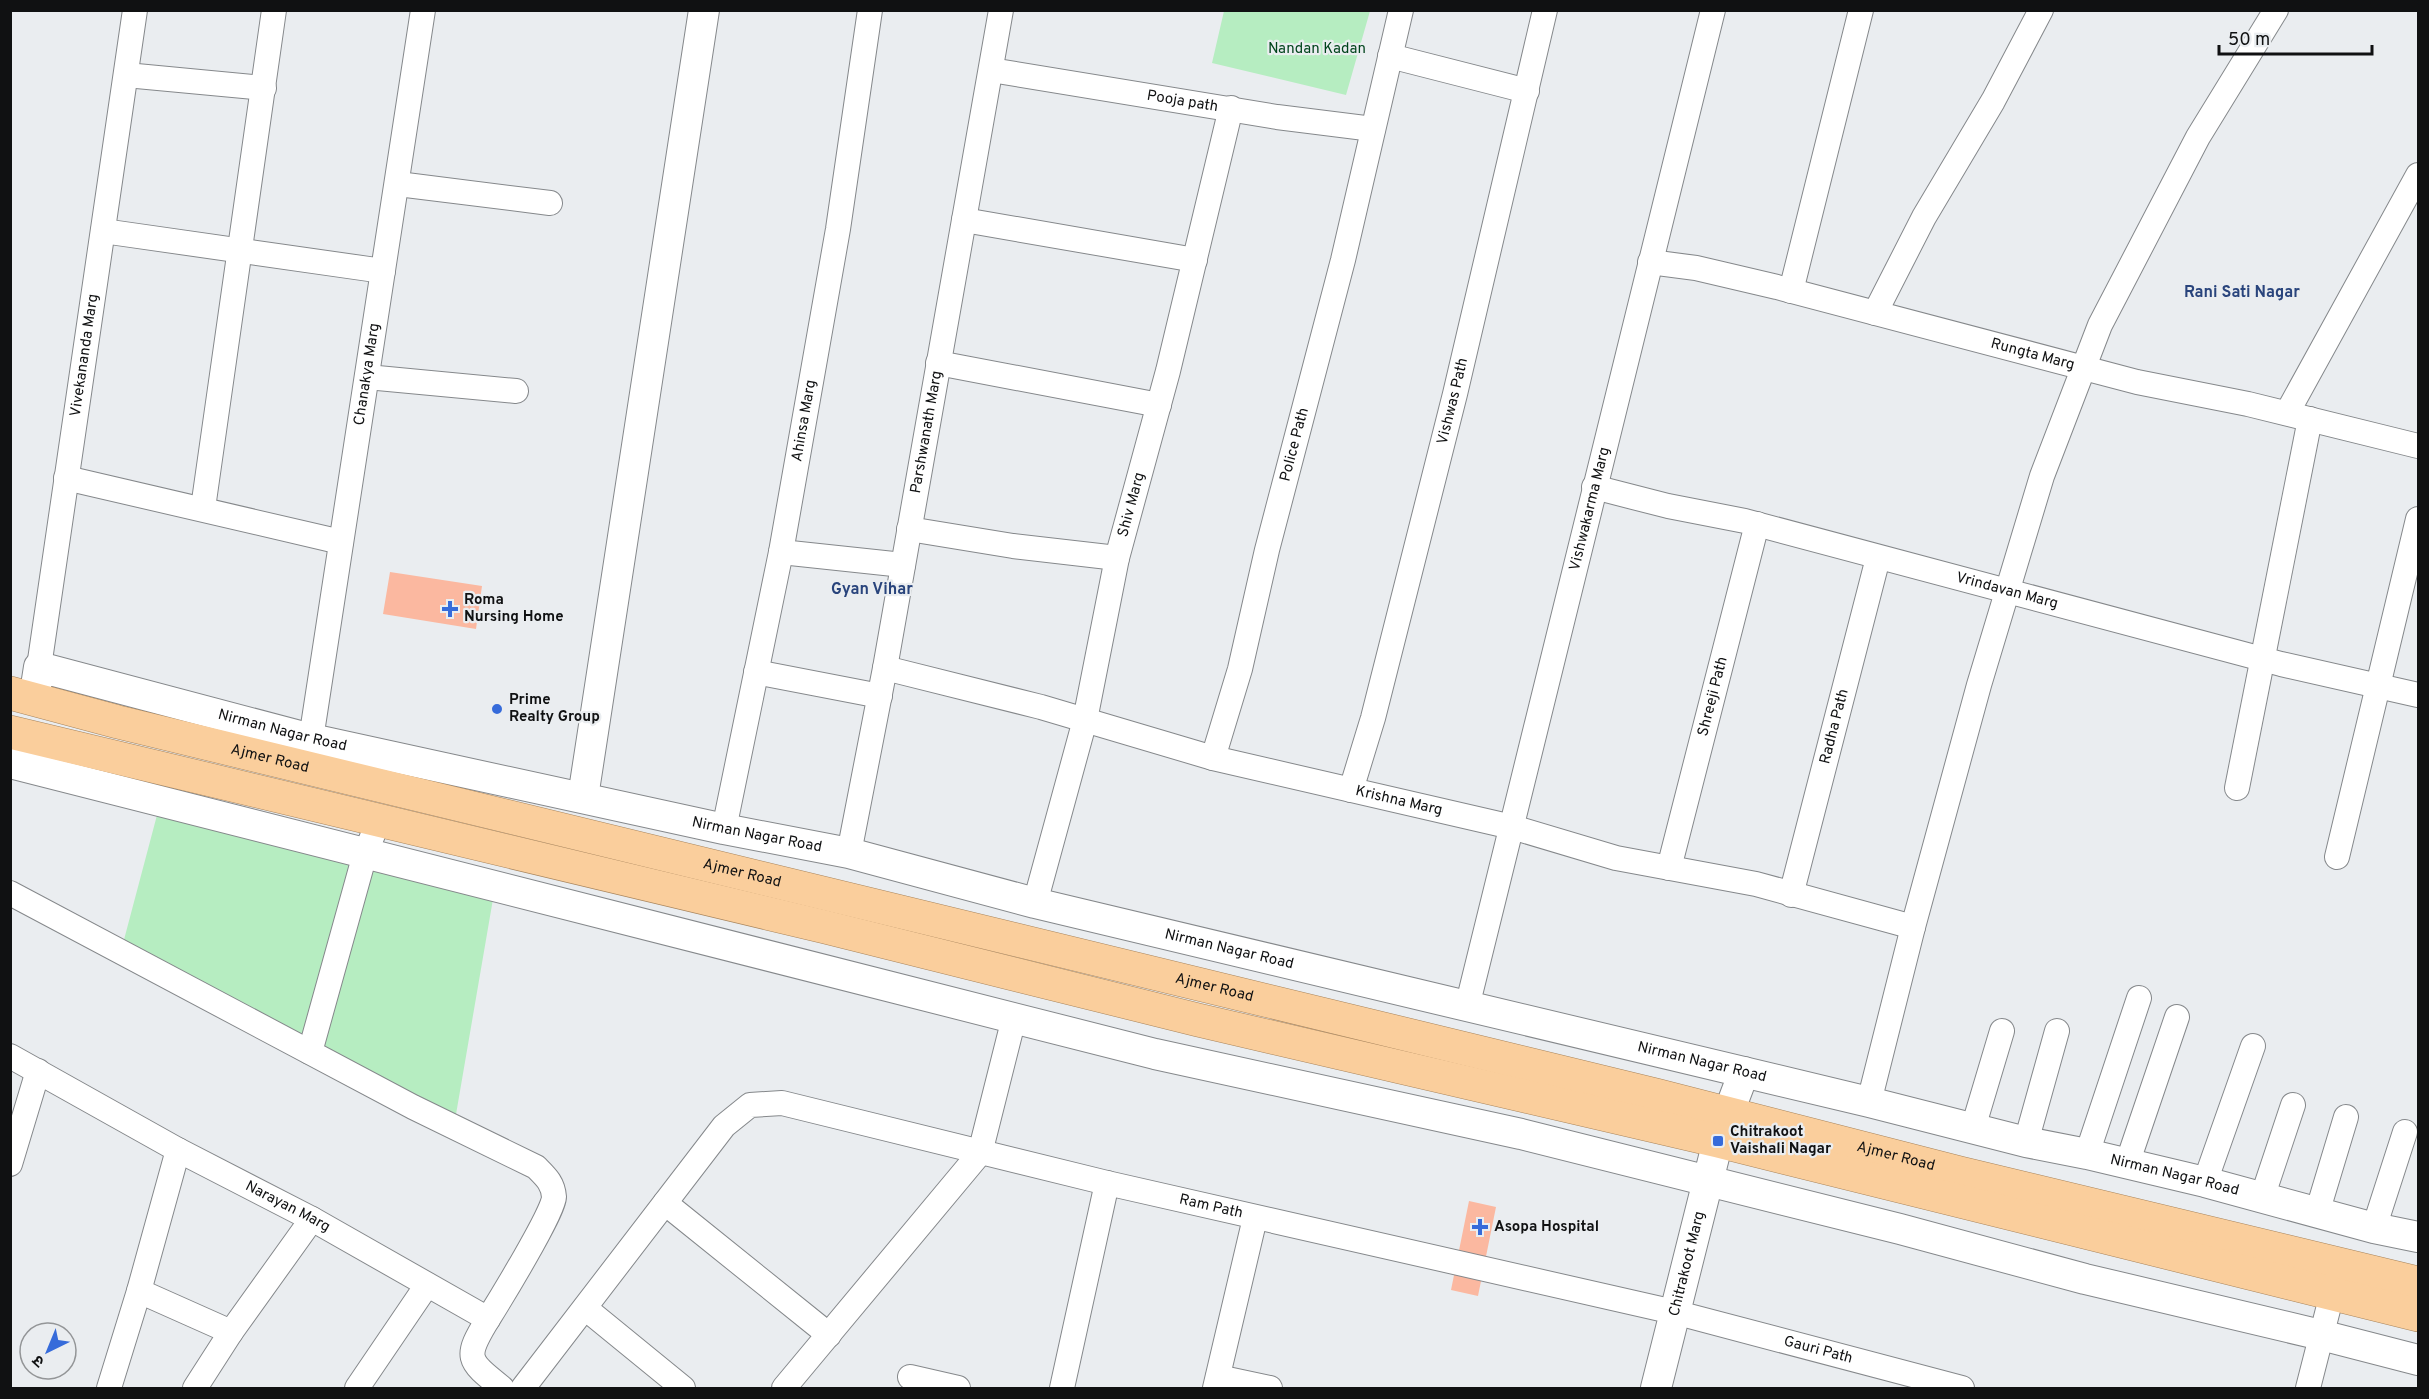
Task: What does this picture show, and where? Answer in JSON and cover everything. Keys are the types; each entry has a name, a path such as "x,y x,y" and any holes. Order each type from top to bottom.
{"highway":[{"name":"Ajmer Road","path":"28,686 118,722 1723,1127 2332,1294 2418,1315"},
{"name":"Ajmer Road","path":"10,732 813,924 1198,1020 1723,1127 1858,1146 2418,1283"}],"street":[{"name":"Vivekananda Marg","path":"28,686 66,478 135,10"},
{"path":"203,508 274,10"},
{"name":"Chanakya Marg","path":"311,739 423,10"},
{"path":"583,797 704,10"},
{"name":"Ahinsa Marg","path":"724,829 781,552 838,229 870,10"},
{"name":"Parshwanath Marg","path":"849,853 885,669 1001,10"},
{"name":"Police Path","path":"1213,758 1240,669 1267,550 1343,260 1401,10"},
{"name":"Vishwas Path","path":"1351,790 1373,718 1452,405 1545,10"},
{"name":"Vishwakarma Marg","path":"1467,1007 1713,10"},
{"path":"1791,291 1861,10"},
{"path":"1875,313 1924,217 1993,100 2041,10"},
{"path":"1858,1146 1913,927 1979,685 2042,476 2100,325 2198,137 2276,10"},
{"path":"1390,56 1527,91"},
{"name":"Pooja path","path":"991,70 1277,117 1373,129"},
{"path":"126,75 264,88"},
{"name":"Shiv Marg","path":"1035,903 1085,720 1117,558 1159,405 1231,108"},
{"path":"2287,413 2418,175"},
{"path":"398,184 550,203"},
{"path":"964,220 1195,260"},
{"path":"103,231 383,272"},
{"name":"Rungta Marg","path":"1650,262 1696,268 2137,382 2287,413 2418,446"},
{"path":"938,363 1159,405"},
{"path":"367,377 516,391"},
{"path":"2237,788 2310,419"},
{"path":"66,478 203,508 341,542"},
{"name":"Vrindavan Marg","path":"1594,487 1668,506 1756,524 2261,659 2418,695"},
{"path":"2337,857 2418,519"},
{"name":"Shreeji Path","path":"1669,868 1756,524"},
{"path":"909,529 1013,546 1117,558"},
{"path":"781,552 903,565"},
{"name":"Radha Path","path":"1791,895 1878,558"},
{"name":"Krishna Marg","path":"885,669 1085,720 1213,758 1512,828 1616,858 1756,884 1913,927"},
{"path":"756,672 880,696"},
{"name":"Nirman Nagar Road","path":"28,686 311,739 724,829 849,853 1035,903 1869,1102 2026,1142 2205,1182 2374,1228 2418,1237"},
{"path":"10,763 1155,1054 1521,1134 1900,1229 2085,1280 2418,1360"},
{"path":"310,1052 364,854 379,820"},
{"path":"10,892 413,1107 536,1167 551,1182 555,1200 516,1274 473,1344 472,1358 479,1370 502,1389"},
{"path":"2087,1154 2139,998"},
{"path":"2127,1164 2177,1017"},
{"path":"784,1389 980,1153 1014,1018"},
{"path":"1973,1128 2002,1031"},
{"path":"2026,1142 2057,1031"},
{"path":"2205,1182 2253,1046"},
{"name":"Narayan Marg","path":"10,1056 178,1150 312,1219 488,1319"},
{"path":"10,1164 38,1071"},
{"name":"Chitrakoot Marg","path":"1656,1389 1708,1181 1723,1127 1744,1072"},
{"name":"Ram Path","path":"665,1203 724,1126 750,1105 782,1103 980,1153 1255,1218 1674,1312"},
{"path":"2262,1198 2293,1105"},
{"path":"2317,1213 2346,1117"},
{"path":"2374,1228 2404,1132"},
{"path":"109,1389 178,1150"},
{"path":"1062,1389 1107,1183"},
{"path":"523,1389 665,1203 829,1335"},
{"path":"1255,1218 1217,1383 1270,1389"},
{"path":"195,1389 231,1332 312,1219"},
{"path":"357,1389 427,1285"},
{"path":"139,1291 231,1332"},
{"path":"2308,1389 2332,1294"},
{"path":"585,1308 683,1389"},
{"name":"Gauri Path","path":"1674,1312 1962,1389"},
{"path":"910,1377 958,1389"}],"green space":[{"name":"Nandan Kadan","path":"1224,11 1370,11 1346,95 1212,63"},
{"path":"161,800 493,899 454,1126 121,951"}],"building":[{"path":"390,572 482,586 476,629 383,614"},
{"path":"1469,1201 1496,1207 1478,1296 1451,1290"}],"place":[{"name":"Roma Nursing Home","path":"450,609"},
{"name":"Prime Realty Group","path":"497,709"},
{"name":"Chitrakoot Vaishali Nagar","path":"1718,1141"},
{"name":"Asopa Hospital","path":"1480,1227"}],"district":[{"name":"Rani Sati Nagar","path":"2242,293"},
{"name":"Gyan Vihar","path":"872,590"}]}
